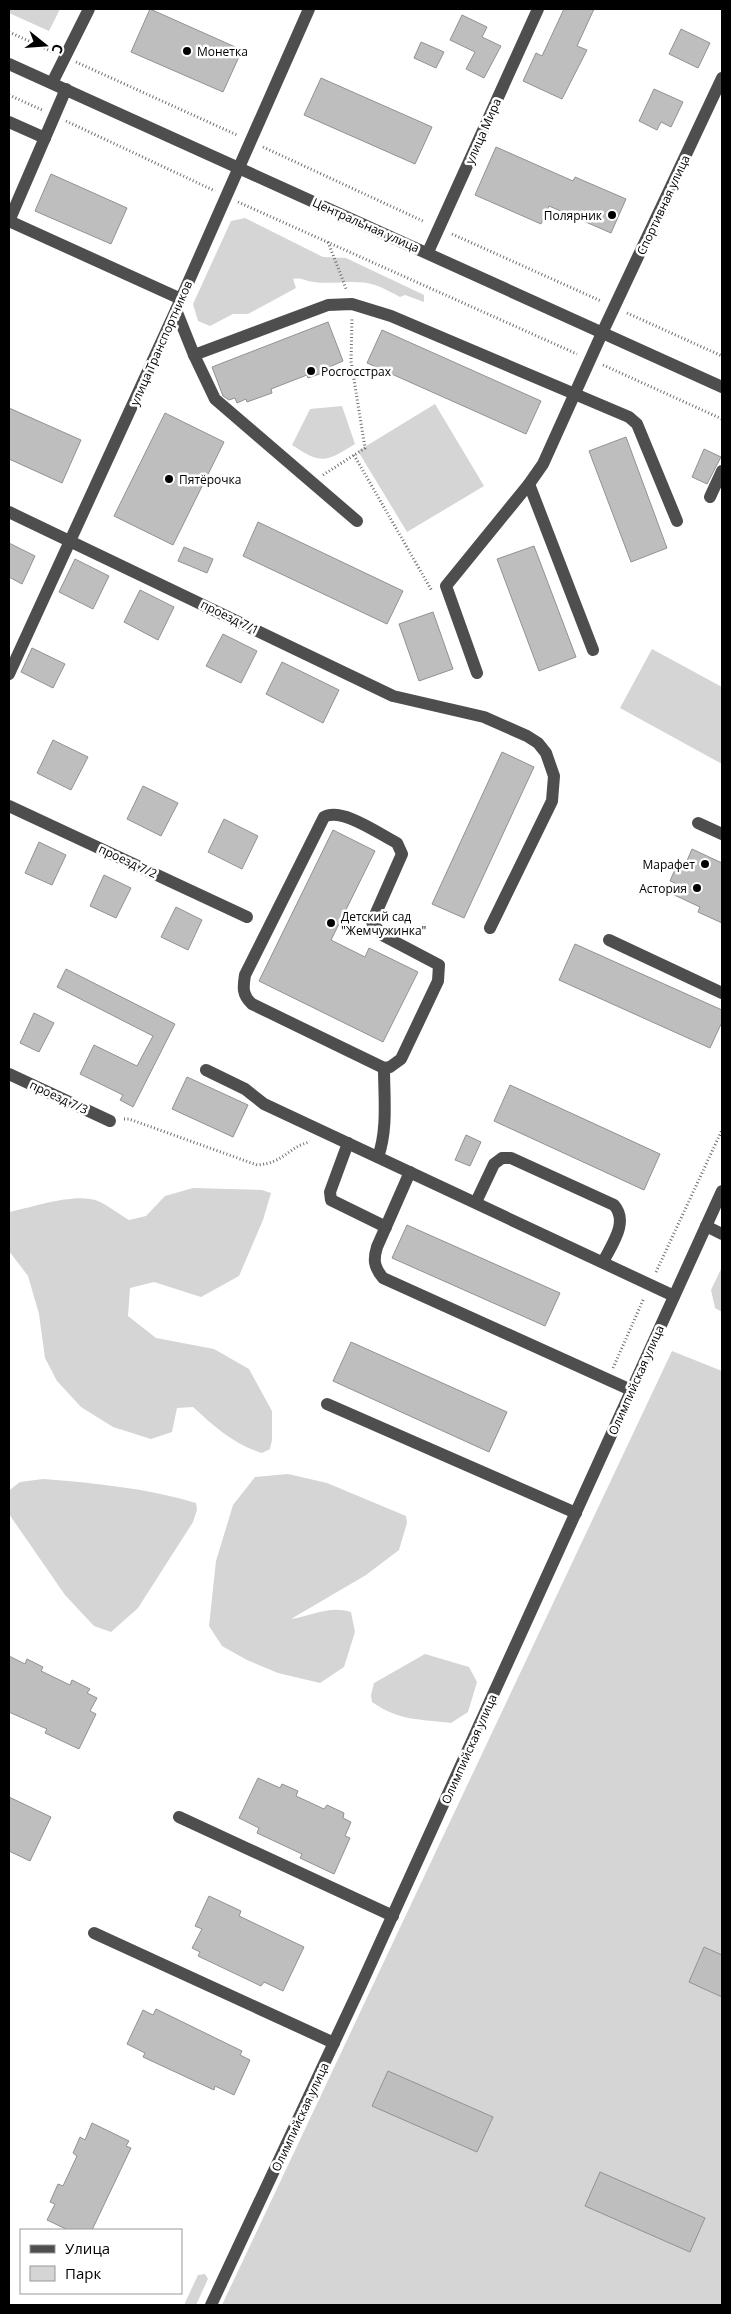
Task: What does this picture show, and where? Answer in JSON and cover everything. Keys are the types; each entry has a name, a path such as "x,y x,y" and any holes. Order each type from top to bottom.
{"street":[{"path":"52,84 89,9"},
{"name":"улица Транспортников","path":"9,674 179,305 309,9"},
{"name":"улица Мира","path":"428,252 538,9"},
{"name":"Центральная улица","path":"9,64 722,386"},
{"name":"Спортивная улица","path":"477,673 446,586 543,464 614,307 722,78"},
{"path":"66,90 9,221 179,305 194,354 215,399 357,520"},
{"path":"9,122 45,138"},
{"path":"194,354 328,305 352,304 391,316 629,417 638,424 677,521"},
{"path":"710,498 722,471"},
{"path":"529,484 594,650"},
{"name":"проезд 7/1","path":"9,512 393,696 484,717 527,736 546,753 554,776 552,801 490,928"},
{"name":"проезд 7/2","path":"9,806 247,917"},
{"path":"329,814 346,816 400,847 402,854 372,922 382,935 438,965 438,981 401,1059 390,1067 384,1068 252,1004 245,998 243,992 245,975 324,817 329,814"},
{"path":"698,822 722,834"},
{"path":"610,940 722,993"},
{"path":"378,1157 383,1143 384,1068"},
{"path":"206,1070 245,1089 264,1104 674,1296"},
{"name":"проезд 7/3","path":"9,1074 110,1121"},
{"path":"348,1143 330,1192 331,1200 386,1227"},
{"path":"476,1202 494,1164 502,1158 510,1158 614,1204 620,1211 622,1221 604,1262"},
{"path":"410,1172 374,1259 376,1269 383,1278 631,1390"},
{"name":"Олимпийская улица","path":"212,2305 393,1916 722,1191"},
{"path":"706,1226 722,1234"},
{"path":"327,1404 576,1513"},
{"path":"179,1817 393,1916"},
{"path":"94,1933 334,2043"}],"path":[{"path":"9,32 722,356"},
{"path":"9,95 328,242 722,419"},
{"path":"312,482 366,448 351,361 352,304 328,242"},
{"path":"354,455 433,594"},
{"path":"110,1121 129,1119 257,1165 270,1164 306,1143 318,1140"},
{"path":"608,1380 722,1130"}],"green space":[{"path":"9,9 60,9 49,31 9,13"},
{"path":"245,218 323,257 346,258 424,295 424,302 405,295 400,297 367,283 325,283 293,279 296,288 248,314 233,314 210,326 198,321 193,304 231,221"},
{"path":"435,404 484,486 407,532 358,451"},
{"path":"342,406 355,444 337,455 324,459 310,456 292,445 310,409"},
{"path":"652,649 722,687 722,764 620,708"},
{"path":"193,1188 262,1190 271,1193 263,1220 239,1276 201,1297 154,1282 130,1288 128,1316 156,1338 214,1349 249,1369 272,1411 272,1440 270,1449 262,1453 233,1440 193,1407 177,1408 172,1432 151,1439 113,1427 81,1407 57,1381 45,1358 39,1314 28,1276 9,1251 9,1212 54,1201 78,1198 98,1201 129,1220 146,1216 165,1196"},
{"path":"722,1267 722,1312 715,1308 711,1290"},
{"path":"672,1351 722,1371 722,2305 222,2305"},
{"path":"288,1474 327,1483 406,1516 407,1523 399,1550 366,1575 291,1619 328,1610 351,1612 355,1632 344,1667 320,1683 278,1673 247,1660 222,1646 209,1626 216,1561 233,1505 255,1477"},
{"path":"43,1479 101,1484 139,1490 196,1503 197,1510 193,1522 138,1608 111,1632 94,1626 65,1595 9,1514 9,1492 11,1489 20,1482"},
{"path":"425,1654 469,1667 477,1682 468,1712 451,1723 401,1716 391,1713 372,1702 371,1695 374,1683"},
{"path":"205,2274 208,2279 196,2305 184,2305 198,2275"}],"building":[{"name":"Монетка","path":"150,9 242,50 223,92 131,52"},
{"path":"564,9 594,9 577,46 587,50 562,99 523,81 536,53 542,56"},
{"path":"462,15 487,27 482,37 501,46 484,78 466,69 475,52 450,40"},
{"path":"681,29 710,43 698,68 669,54"},
{"path":"421,42 444,52 436,68 414,58"},
{"path":"321,78 432,127 415,164 304,115"},
{"path":"654,89 683,102 671,127 661,122 657,130 639,121"},
{"path":"496,147 573,181 575,177 626,199 611,233 549,206 541,224 475,195"},
{"path":"51,174 127,208 111,244 35,211"},
{"path":"328,322 343,361 327,368 328,371 308,378 307,375 271,389 272,393 247,402 246,399 237,403 235,398 229,400 223,396 212,367"},
{"path":"382,330 541,401 526,434 367,363"},
{"path":"9,408 81,440 62,483 9,459"},
{"name":"Пятёрочка","path":"165,413 224,442 173,545 114,516"},
{"path":"626,437 667,548 631,562 589,451"},
{"path":"704,449 721,457 707,484 692,477"},
{"path":"258,522 403,591 387,624 243,556"},
{"path":"9,543 35,556 22,584 9,577"},
{"path":"534,546 576,657 539,671 497,559"},
{"path":"184,547 213,559 207,573 178,561"},
{"path":"75,559 109,576 93,609 59,592"},
{"path":"140,590 174,607 158,640 124,622"},
{"path":"433,612 453,669 419,681 399,624"},
{"path":"223,634 257,651 241,683 206,666"},
{"path":"32,648 65,664 53,688 21,672"},
{"path":"282,662 339,690 323,723 266,694"},
{"path":"53,740 88,757 71,790 37,773"},
{"path":"502,752 534,767 464,918 432,904"},
{"path":"143,786 178,803 161,836 127,819"},
{"path":"224,819 258,836 242,869 208,852"},
{"path":"333,830 375,851 331,940 365,957 369,948 418,972 383,1042 259,981"},
{"path":"39,842 66,855 52,885 25,873"},
{"name":"Астория","path":"692,849 722,863 722,923 698,912 700,907 670,893 675,883 670,881 679,860 686,863"},
{"path":"104,875 131,888 116,918 90,906"},
{"path":"176,907 202,920 188,950 161,937"},
{"path":"575,944 722,1010 722,1022 710,1048 559,980"},
{"path":"66,969 175,1024 133,1107 120,1100 123,1095 80,1074 94,1045 137,1066 153,1036 57,987"},
{"path":"34,1013 54,1023 39,1052 20,1043"},
{"path":"187,1077 248,1105 233,1137 172,1109"},
{"path":"510,1085 660,1154 644,1190 494,1121"},
{"path":"466,1135 481,1142 470,1166 455,1160"},
{"path":"407,1225 560,1293 545,1326 392,1258"},
{"path":"351,1342 507,1412 489,1452 333,1381"},
{"path":"9,1656 25,1664 27,1659 43,1667 41,1671 70,1685 72,1680 90,1689 87,1693 97,1698 90,1711 96,1714 79,1749 45,1733 47,1729 9,1712"},
{"path":"258,1778 280,1788 282,1784 298,1791 296,1796 324,1809 327,1805 344,1813 343,1818 351,1822 345,1836 350,1838 334,1874 300,1858 302,1854 257,1833 259,1828 239,1818"},
{"path":"9,1797 51,1817 30,1861 9,1851"},
{"path":"209,1896 241,1911 239,1916 304,1947 283,1991 264,1982 261,1986 198,1956 200,1952 192,1948 202,1929 195,1926"},
{"path":"704,1947 722,1955 722,1997 689,1982"},
{"path":"156,2009 242,2051 240,2055 250,2060 234,2095 215,2086 214,2090 143,2057 145,2053 127,2044 143,2010 153,2015"},
{"path":"388,2071 493,2117 477,2152 372,2106"},
{"path":"92,2123 129,2141 126,2146 131,2148 92,2229 66,2229 47,2220 55,2204 50,2202 58,2184 63,2186 77,2156 73,2153 80,2137 85,2140"},
{"path":"600,2172 705,2218 690,2252 585,2206"}],"place":[{"name":"Монетка","path":"187,51"},
{"name":"Полярник","path":"612,215"},
{"name":"Росгосстрах","path":"311,371"},
{"name":"Пятёрочка","path":"169,479"},
{"name":"Марафет","path":"705,864"},
{"name":"Астория","path":"697,888"},
{"name":"Детский сад \"Жемчужинка\"","path":"331,923"}]}
